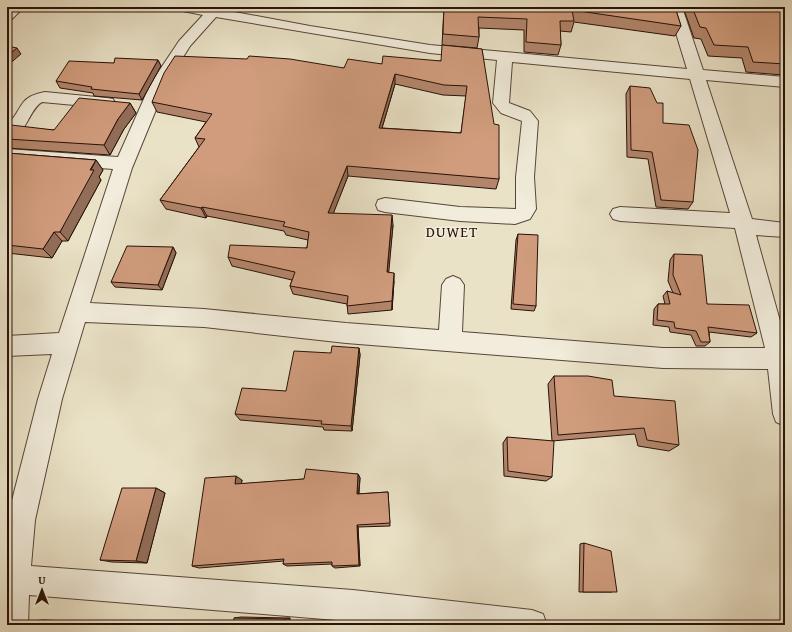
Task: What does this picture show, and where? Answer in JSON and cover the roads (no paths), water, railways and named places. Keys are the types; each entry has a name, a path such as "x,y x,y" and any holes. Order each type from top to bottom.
{"street":[{"path":"7,16 17,7"},
{"path":"183,7 430,49 594,66 785,82"},
{"path":"675,7 743,224 779,359 785,414"},
{"path":"13,625 15,579 21,520 50,399 103,226 124,164 135,107 159,84 184,44 213,12"},
{"path":"385,205 460,214 515,218 523,214 526,209 525,177 530,121 524,114 507,110 503,107 505,56"},
{"path":"7,135 20,122 27,107 32,101 39,98 46,97 135,107"},
{"path":"7,155 124,164"},
{"path":"620,214 743,224 785,230"},
{"path":"450,341 453,285"},
{"path":"77,312 204,318 346,333 664,358 779,359"},
{"path":"7,346 67,344"},
{"path":"15,579 353,605 443,620 532,625"}],"district":[{"name":"DUWET","path":"452,231"}]}
